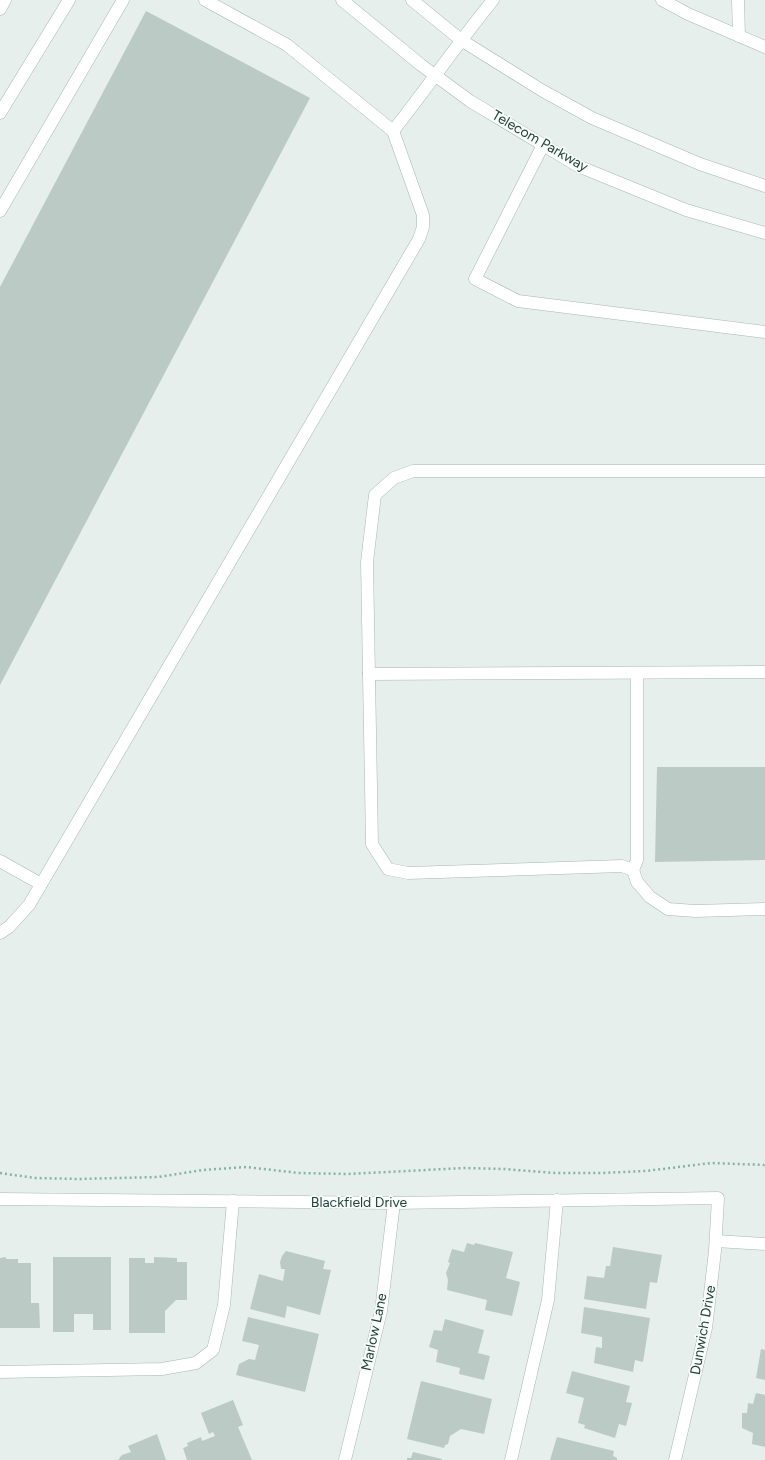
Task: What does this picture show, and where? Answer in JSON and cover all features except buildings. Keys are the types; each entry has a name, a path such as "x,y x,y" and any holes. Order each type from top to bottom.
{"street":[{"path":"0,9 5,0"},
{"path":"0,113 68,0"},
{"path":"0,211 123,0"},
{"path":"0,933 9,927 29,905 419,239 423,227 424,215 392,131 287,45 205,0"},
{"name":"Telecom Parkway","path":"342,0 356,13 470,101 578,166 686,210 765,233"},
{"path":"412,0 461,40 543,91 592,118 700,164 765,186"},
{"path":"392,131 493,0"},
{"path":"662,0 677,4 765,48"},
{"path":"738,0 739,36"},
{"path":"543,145 475,279 518,301 765,332"},
{"path":"633,870 622,866 408,873 388,869 372,844 367,562 375,495 394,478 413,471 765,471"},
{"path":"369,674 765,672"},
{"path":"637,673 637,860 633,870 637,882 650,897 668,909 695,911 765,909"},
{"path":"0,861 41,884"},
{"name":"Blackfield Drive","path":"0,1198 394,1203 718,1198"},
{"name":"Dunwich Drive","path":"675,1460 706,1328 716,1241 718,1198"},
{"path":"511,1460 548,1300 557,1200"},
{"path":"0,1372 162,1369 196,1363 213,1350 224,1305 233,1201"},
{"name":"Marlow Lane","path":"345,1460 381,1311 394,1203"},
{"path":"716,1241 765,1244"}],"path":[{"path":"0,1173 35,1178 79,1180 158,1177 203,1170 246,1167 299,1173 348,1174 466,1168 563,1173 646,1172 711,1163 765,1165"}]}
